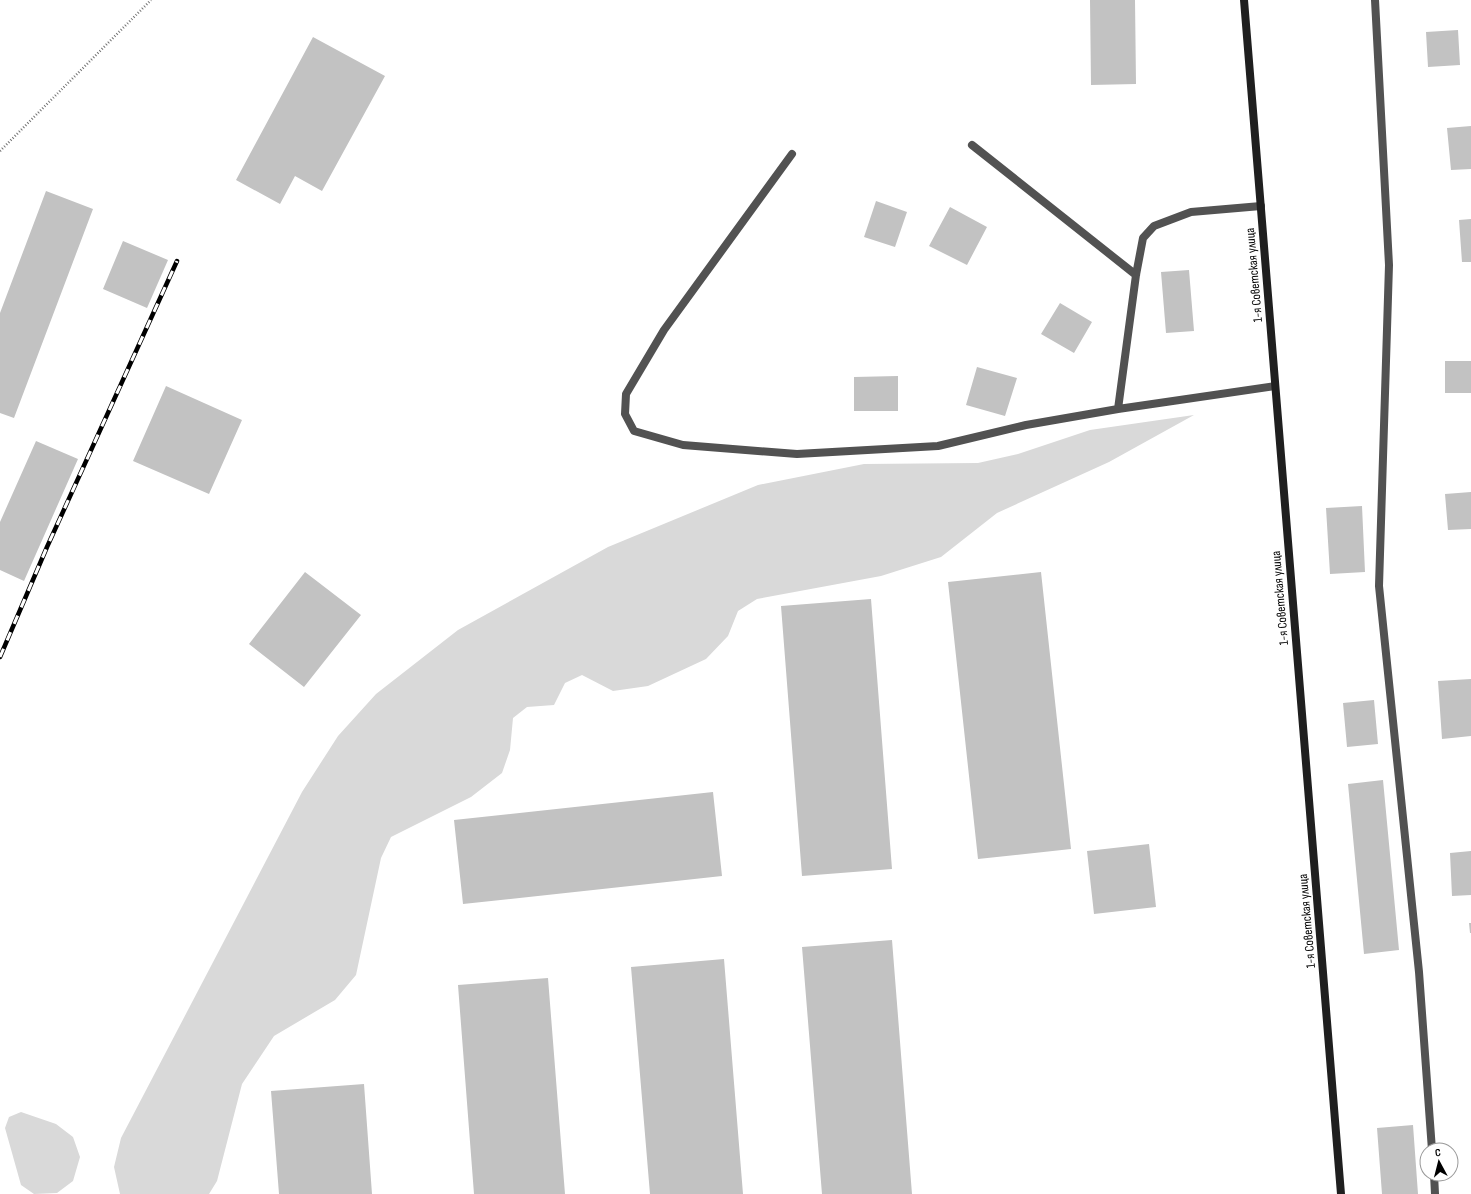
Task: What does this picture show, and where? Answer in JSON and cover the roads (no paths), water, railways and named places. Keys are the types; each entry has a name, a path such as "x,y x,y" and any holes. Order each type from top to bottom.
{"street":[{"name":"1-я Советская улица","path":"1244,0 1341,1194"}],"lane":[{"path":"1375,0 1388,265 1379,586 1419,972 1431,1142"},
{"path":"972,145 1136,275"},
{"path":"792,154 664,330 626,394 625,414 634,431 683,445 797,454 938,446 1026,425 1118,409 1275,386"},
{"path":"1118,409 1136,275 1143,238 1154,226 1192,212 1261,206"},
{"path":"1435,1182 1436,1194"}],"railway":[{"path":"0,657 47,547 177,261"}]}
